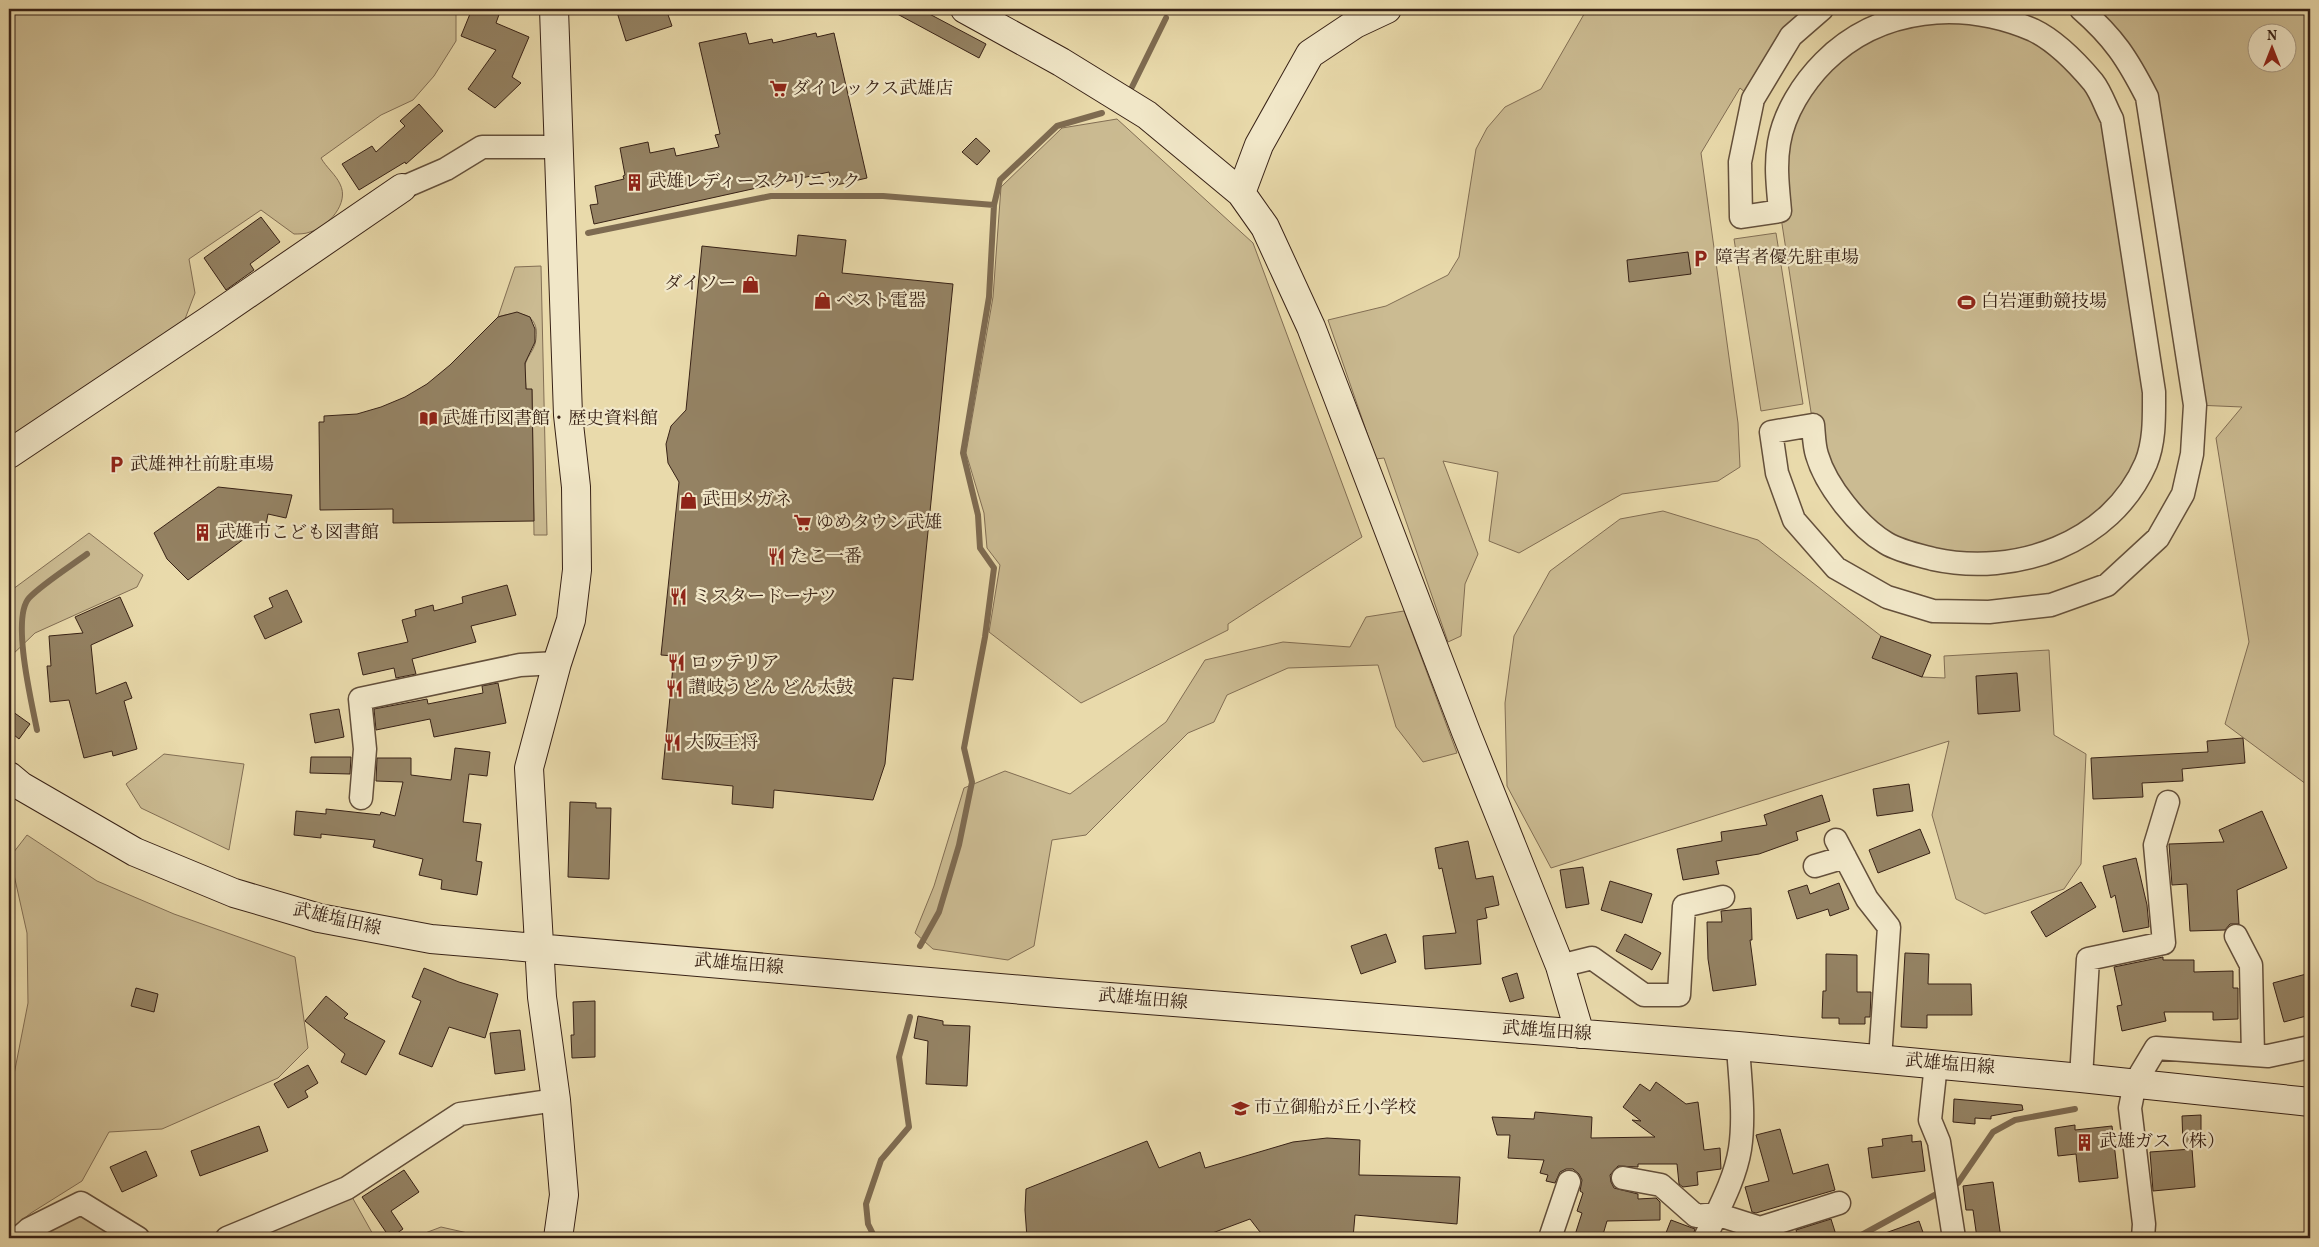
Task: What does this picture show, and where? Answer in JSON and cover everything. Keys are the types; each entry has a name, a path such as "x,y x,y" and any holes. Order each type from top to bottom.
{"street":[{"path":"554,9 568,415 576,487 577,570 571,620 556,662 529,768 542,997 556,1100 564,1195 558,1238"},
{"path":"965,9 1061,62 1147,115 1241,193 1265,227 1311,327 1466,732 1560,966 1580,1034"},
{"path":"1241,193 1259,145 1310,54 1355,24 1387,9"},
{"path":"1822,9 1791,36 1753,99 1740,162 1741,217 1780,211 1776,176 1779,142 1788,113 1801,90 1817,69 1840,46 1867,28 1899,15 1935,10 1970,11 2002,18 2034,30 2068,56 2094,84 2112,119 2154,392 2154,432 2146,462 2128,493 2110,515 2085,535 2058,548 2027,558 1952,563 1918,555 1886,544 1855,517 1834,490 1817,455 1813,425 1771,432 1777,472 1794,520 1836,568 1887,597 1933,611 1989,612 2051,605 2107,584 2158,538 2183,494 2192,454 2195,405 2147,97 2127,59 2104,29 2081,9"},
{"path":"9,454 402,188 446,169 482,147 560,147"},
{"path":"361,798 365,749 360,700 520,665 556,662"},
{"name":"武雄塩田線","path":"13,789 134,852 234,893 319,918 431,940 1058,993 1738,1046 2135,1083 2310,1102"},
{"path":"2081,1078 2088,959 2164,943 2155,845 2168,802"},
{"path":"1815,866 1841,848 1867,899 1889,927 1880,1059"},
{"path":"1560,966 1592,958 1644,995 1679,995 1684,906 1723,897"},
{"path":"2236,936 2251,966 2253,1055"},
{"path":"1705,1238 1734,1173 1740,1149 1742,1120 1738,1046"},
{"path":"2143,1238 2144,1224 2130,1108 2135,1083 2156,1048 2268,1056 2310,1047"},
{"path":"1936,1064 1930,1120 1939,1142 1954,1238"},
{"path":"227,1238 348,1188 460,1114 556,1100"},
{"path":"1623,1178 1661,1185 1696,1216 1716,1214 1760,1228 1839,1203"},
{"path":"1550,1238 1569,1182"},
{"path":"19,1238 29,1229 81,1203 138,1238"}],"shaded area":[{"path":"9,9 456,9 456,41 434,76 413,100 381,115 321,158 340,184 342,191 340,206 330,220 317,229 306,233 294,234 261,210 189,259 195,293 185,319 9,437"},
{"path":"1587,9 1822,9 1753,99 1740,88 1701,153 1738,423 1740,467 1718,481 1622,494 1519,553 1489,541 1498,472 1443,461 1478,554 1465,584 1461,636 1448,642 1384,458 1376,459 1328,320 1386,306 1448,275 1459,257 1476,149 1487,128 1505,107 1541,89"},
{"path":"2081,9 2310,9 2310,787 2225,724 2249,642 2216,438 2242,407 2195,405 2147,97"},
{"name":"白岩運動競技場","path":"2002,18 2094,84 2154,392 2146,463 2085,535 1952,563 1855,517 1813,425 1780,211 1788,113 1867,28"},
{"path":"1117,119 1253,243 1362,537 1228,624 1228,630 1081,703 989,632 1000,565 987,548 984,513 966,453 993,297 1001,187 1062,128"},
{"path":"1776,233 1803,404 1761,411 1734,239"},
{"path":"541,266 547,535 534,535 532,390 526,389 525,365 535,344 536,326 533,321 522,314 498,317 515,267"},
{"path":"1663,511 1758,540 1881,636 1873,658 1922,677 1945,678 1944,656 2049,650 2054,735 2086,754 2081,864 2064,889 1985,914 1956,899 1932,815 1949,741 1551,868 1507,786 1505,703 1514,636 1550,571 1620,519"},
{"path":"89,533 143,575 137,587 35,633 10,657 9,592"},
{"path":"1404,611 1457,753 1423,762 1396,727 1378,665 1288,668 1227,695 1214,722 1188,733 1086,835 1052,840 1034,946 1008,960 933,949 915,933 934,886 964,788 1005,771 1070,794 1166,722 1205,660 1283,642 1350,647 1366,617"},
{"path":"164,754 244,764 229,850 141,808 126,784"},
{"path":"27,835 97,881 174,914 295,957 308,1048 278,1078 162,1129 109,1132 82,1181 31,1213 9,1230 9,1100 28,1003 27,933 10,857"},
{"path":"347,1188 375,1238 227,1238"},
{"path":"81,1203 138,1238 35,1238"},
{"path":"441,1227 490,1238 412,1238"}],"building":[{"path":"472,9 501,9 496,23 529,37 512,77 521,83 495,108 468,89 496,50 461,36"},
{"path":"616,9 666,9 672,26 626,41"},
{"path":"888,9 920,9 986,44 979,58"},
{"name":"ダイレックス武雄店","path":"746,33 749,44 772,39 773,43 816,33 817,37 834,33 867,178 832,186 829,172 594,224 590,205 598,204 595,186 624,179 623,176 625,175 620,148 648,142 650,153 674,148 676,156 719,147 715,135 720,134 699,43"},
{"path":"419,104 443,131 406,164 405,162 359,190 342,164 372,146 376,152 405,126 400,121"},
{"path":"976,138 990,151 977,165 962,152"},
{"path":"261,217 280,242 250,264 254,270 226,290 204,258"},
{"name":"ゆめタウン武雄","path":"798,235 846,240 842,273 953,284 913,680 893,678 885,764 873,800 774,790 773,808 732,804 733,786 662,779 674,656 661,655 679,482 668,463 666,444 671,426 686,410 702,246 796,256"},
{"path":"1688,252 1691,274 1629,282 1627,260"},
{"name":"武雄市図書館・歴史資料館","path":"517,312 530,317 535,329 535,342 525,363 526,389 532,389 534,521 393,523 393,509 320,510 319,422 324,422 324,416 357,414 405,397 427,384 450,365 498,317"},
{"name":"武雄市こども図書館","path":"218,487 292,495 286,518 268,514 265,530 259,528 188,580 167,559 154,533"},
{"path":"507,585 516,615 471,626 476,642 412,659 416,674 396,678 394,668 363,675 358,653 408,642 402,620 416,616 415,610 433,605 434,611 463,603 462,597"},
{"path":"287,590 302,622 265,639 254,616 273,607 269,598"},
{"path":"120,597 133,626 91,645 96,694 126,682 132,698 124,701 137,749 113,756 112,751 84,758 69,700 50,702 47,666 51,666 49,636 83,633 75,617"},
{"path":"1881,636 1931,655 1922,677 1872,658"},
{"path":"2017,673 2020,711 1978,714 1976,676"},
{"path":"498,683 506,723 434,737 430,719 376,730 374,709 427,699 428,704 483,693 482,686"},
{"path":"9,709 30,724 19,739 9,731"},
{"path":"339,709 344,737 315,743 310,714"},
{"path":"2243,738 2245,763 2182,769 2183,781 2142,783 2143,797 2093,799 2091,758 2208,752 2207,741"},
{"path":"455,748 490,752 487,776 469,774 463,822 481,824 476,861 482,862 477,895 441,889 442,880 419,875 423,859 373,847 375,840 321,834 321,838 294,835 296,811 326,814 326,809 380,815 381,812 395,816 403,782 376,781 377,758 411,758 411,775 451,780"},
{"path":"311,757 351,757 350,774 310,773"},
{"path":"1909,784 1913,811 1877,816 1873,789"},
{"path":"1822,795 1830,821 1796,832 1798,840 1759,854 1716,861 1719,874 1683,880 1677,849 1722,841 1721,832 1767,825 1764,815"},
{"path":"570,802 596,803 596,808 611,808 609,879 568,877"},
{"path":"2262,811 2287,868 2237,890 2239,924 2230,924 2225,930 2190,931 2187,884 2172,885 2169,844 2224,842 2219,830"},
{"path":"1920,829 1930,853 1878,873 1869,850"},
{"path":"1468,841 1476,879 1493,876 1499,905 1485,908 1487,918 1477,920 1481,964 1425,969 1423,936 1456,933 1442,868 1439,869 1435,848"},
{"path":"2136,858 2147,905 2149,927 2123,932 2115,895 2111,898 2103,866"},
{"path":"1583,867 1589,904 1566,908 1560,870"},
{"path":"1610,881 1652,894 1642,923 1601,910"},
{"path":"2081,882 2096,907 2046,937 2031,912"},
{"path":"1839,883 1849,909 1830,916 1828,909 1797,919 1788,891 1807,885 1810,894"},
{"path":"1751,908 1752,940 1750,940 1756,985 1713,991 1708,959 1707,922 1722,922 1721,911"},
{"path":"1386,934 1396,962 1361,974 1351,946"},
{"path":"1625,934 1661,953 1652,970 1616,951"},
{"path":"1905,953 1929,954 1928,984 1971,984 1972,1015 1927,1015 1927,1028 1901,1027"},
{"path":"1826,954 1857,955 1857,992 1871,992 1870,1017 1865,1017 1865,1024 1839,1024 1839,1018 1822,1018 1823,991 1826,991"},
{"path":"2163,957 2163,960 2194,960 2194,972 2233,971 2233,988 2238,988 2238,1019 2213,1020 2213,1012 2164,1012 2166,1021 2122,1031 2117,1006 2122,1005 2114,967"},
{"path":"424,968 459,982 498,994 485,1038 449,1027 432,1067 399,1054 421,1001 412,997"},
{"path":"1517,973 1524,998 1510,1002 1502,978"},
{"path":"2310,973 2310,1015 2284,1022 2273,983"},
{"path":"136,988 158,994 154,1012 131,1006"},
{"path":"326,996 348,1014 344,1018 385,1041 366,1075 341,1062 345,1054 305,1021"},
{"path":"595,1001 595,1057 572,1058 571,1035 574,1035 573,1002"},
{"path":"918,1016 943,1021 943,1025 970,1026 967,1086 926,1084 928,1041 914,1038"},
{"path":"520,1030 525,1070 495,1074 490,1033"},
{"path":"308,1065 318,1083 305,1091 308,1097 288,1108 274,1084"},
{"path":"1656,1082 1686,1104 1698,1102 1704,1150 1720,1148 1721,1169 1697,1172 1698,1185 1683,1187 1679,1184 1677,1164 1638,1164 1638,1167 1618,1166 1610,1175 1614,1188 1638,1194 1638,1199 1656,1198 1660,1202 1660,1220 1607,1221 1602,1238 1574,1238 1582,1213 1577,1211 1583,1193 1580,1191 1582,1180 1579,1174 1573,1169 1566,1169 1560,1172 1555,1183 1546,1181 1548,1175 1540,1173 1544,1160 1508,1158 1510,1135 1497,1135 1492,1117 1534,1119 1535,1112 1592,1117 1591,1138 1655,1137 1632,1120 1641,1121 1623,1107 1640,1084 1650,1091"},
{"path":"1954,1099 2022,1105 2023,1110 1991,1116 1991,1119 1975,1118 1975,1124 1953,1122"},
{"path":"2201,1115 2201,1145 2183,1145 2182,1116"},
{"name":"武雄ガス（株）","path":"2075,1125 2075,1130 2112,1126 2118,1178 2079,1182 2076,1154 2058,1156 2055,1128"},
{"path":"259,1126 268,1151 200,1176 191,1151"},
{"path":"1780,1129 1793,1174 1828,1164 1835,1190 1756,1213 1752,1212 1745,1187 1769,1181 1756,1135"},
{"path":"1912,1135 1912,1142 1921,1141 1925,1171 1872,1178 1868,1148 1883,1146 1882,1139"},
{"path":"1327,1138 1360,1140 1359,1175 1460,1177 1457,1224 1355,1215 1353,1238 1273,1238 1260,1232 1250,1219 1199,1238 1027,1238 1026,1189 1147,1141 1159,1168 1200,1152 1205,1168 1293,1142"},
{"path":"2192,1149 2195,1187 2153,1191 2150,1152"},
{"path":"146,1151 157,1176 122,1192 110,1167"},
{"path":"404,1170 419,1192 391,1211 403,1229 390,1238 362,1197"},
{"path":"1993,1182 2001,1238 1977,1238 1973,1210 1966,1210 1963,1186"},
{"path":"1831,1219 1837,1238 1798,1238 1796,1230"},
{"path":"1671,1220 1695,1229 1692,1238 1664,1238"},
{"path":"1919,1221 1925,1238 1877,1238 1877,1236"}],"waterway":[{"path":"1132,87 1166,18"},
{"path":"920,946 939,912 959,845 972,782 964,748 985,637 994,568 980,548 978,515 963,453 989,297 994,205 1000,180 1057,126 1102,113"},
{"path":"588,233 771,196 883,196 994,205"},
{"path":"37,730 24,662 22,642 24,608 34,593 87,554"},
{"path":"875,1238 868,1224 866,1204 881,1160 909,1127 899,1057 910,1017"},
{"path":"1951,1186 1958,1183 1993,1132 2015,1120 2075,1109"},
{"path":"1856,1238 1942,1191"}],"place":[{"name":"ダイレックス武雄店","path":"778,89"},
{"name":"武雄レディースクリニック","path":"634,182"},
{"name":"障害者優先駐車場","path":"1701,258"},
{"name":"ダイソー","path":"750,284"},
{"name":"ベスト電器","path":"822,301"},
{"name":"白岩運動競技場","path":"1967,302"},
{"name":"武雄市図書館・歴史資料館","path":"428,419"},
{"name":"武雄神社前駐車場","path":"116,465"},
{"name":"武田メガネ","path":"688,500"},
{"name":"ゆめタウン武雄","path":"802,523"},
{"name":"武雄市こども図書館","path":"203,533"},
{"name":"たこ一番","path":"776,557"},
{"name":"ミスタードーナツ","path":"679,597"},
{"name":"ロッテリア","path":"676,663"},
{"name":"讃岐うどん どん太鼓","path":"674,688"},
{"name":"大阪王将","path":"672,743"},
{"name":"市立御船が丘小学校","path":"1240,1108"},
{"name":"武雄ガス（株）","path":"2085,1142"}]}
